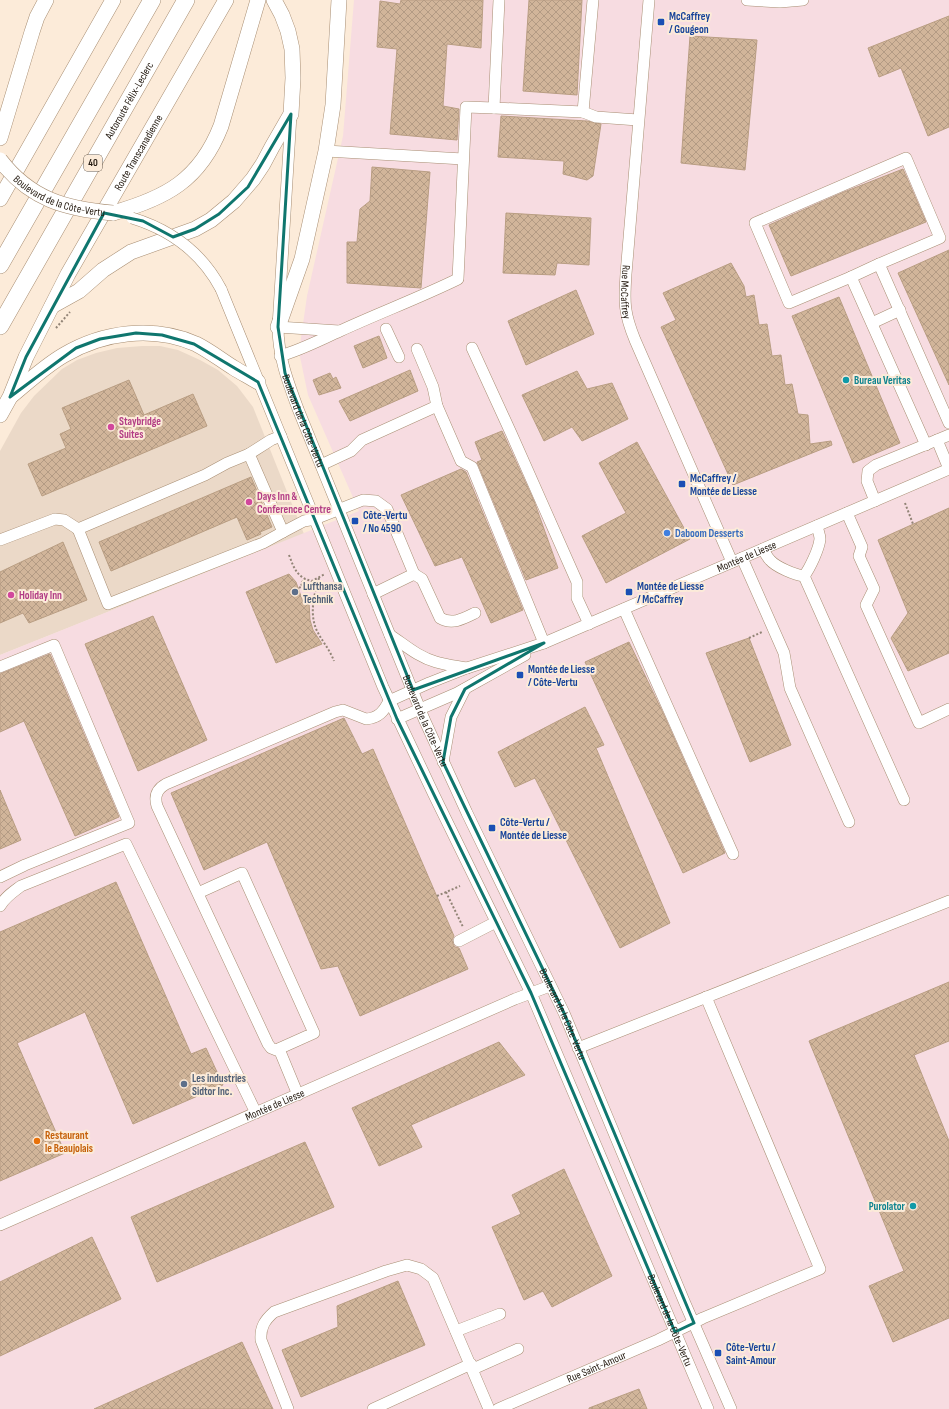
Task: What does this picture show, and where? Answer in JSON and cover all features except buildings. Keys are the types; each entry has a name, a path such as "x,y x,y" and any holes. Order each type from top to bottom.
{"highway":[{"path":"0,265 152,0"},
{"name":"Autoroute Félix-Leclerc","path":"0,326 186,0"}],"main road":[{"path":"0,138 37,17 46,0"},
{"path":"0,199 113,0"},
{"name":"Route Transcanadienne","path":"0,415 10,397 26,357 79,255 226,0"},
{"path":"113,213 147,202 175,188 192,174 211,148 221,126 258,0"},
{"name":"Boulevard de la Côte-Vertu","path":"274,0 288,31 293,55 291,114"},
{"path":"278,327 302,259 326,151 333,105 339,0"},
{"path":"52,306 79,291 94,277 131,252 195,229 211,220 228,207 241,195 258,172 291,114"},
{"name":"Boulevard de la Côte-Vertu","path":"0,160 20,182 50,200 72,208 92,212 113,213"},
{"path":"10,397 52,363 76,348 100,339 136,333 162,335 194,344 258,382"}],"street":[{"path":"494,108 499,0"},
{"path":"583,112 593,0"},
{"name":"Rue McCaffrey","path":"649,0 624,297 625,312 635,340 737,560 784,653 790,688 848,822"},
{"path":"747,0 780,2 803,0"},
{"path":"280,356 294,352 423,296 458,279 466,107 583,112 596,117 638,120"},
{"name":"Boulevard de la Côte-Vertu","path":"291,114 278,327 280,356 295,400 420,710 443,762 564,1013 731,1409"},
{"path":"326,151 463,159"},
{"path":"906,158 940,238 879,264 789,303 754,222 906,158"},
{"name":"Boulevard de la Côte-Vertu","path":"113,213 147,223 179,240 202,260 221,290 389,701 531,993 708,1409"},
{"path":"879,264 949,422"},
{"path":"851,276 926,445"},
{"path":"872,323 900,310"},
{"path":"278,327 340,331"},
{"path":"386,329 399,357"},
{"path":"472,348 577,582 577,598 589,624"},
{"path":"417,349 433,387 437,406 461,461 472,467 544,643"},
{"path":"321,465 351,451 362,440 437,406"},
{"path":"875,501 867,481 868,471 876,465 949,435"},
{"path":"78,529 205,475 250,454 271,440 281,436"},
{"path":"937,440 949,469"},
{"path":"250,454 283,532"},
{"name":"Montée de Liesse","path":"389,701 467,668 544,643 949,469"},
{"path":"0,540 55,519 64,520 78,529 108,604 264,543 304,521 315,519 363,500 376,501 387,509 414,574 422,579 440,618 451,622 458,621 475,614"},
{"path":"847,513 862,547 859,556 874,589 866,605 919,723 949,709"},
{"path":"804,576 808,571 820,541 817,526"},
{"path":"763,549 770,560 775,564 798,575 804,576"},
{"path":"373,594 414,574"},
{"path":"804,576 904,800"},
{"path":"624,609 733,854"},
{"path":"390,634 413,652 430,660 467,668"},
{"name":"Montée de Liesse","path":"397,719 465,689 544,643"},
{"path":"0,667 54,645 129,823 25,865 0,877"},
{"path":"443,762 451,717 465,689"},
{"path":"198,893 242,873 314,1033 279,1049 274,1050 268,1044 198,893 158,806 156,797 159,788 166,784 340,710 370,719 383,713 389,701"},
{"path":"383,713 397,719"},
{"path":"0,906 3,900 22,886 126,844 256,1113"},
{"path":"578,1048 949,901"},
{"path":"459,941 496,922"},
{"name":"Montée de Liesse","path":"0,1225 298,1094 550,986"},
{"name":"Rue Saint-Amour","path":"498,1409 675,1332 703,1318 820,1269 706,997"},
{"path":"279,1049 298,1094"},
{"path":"288,1409 260,1340 260,1330 265,1320 274,1312 386,1271 407,1266 421,1269 434,1278 489,1409"},
{"path":"456,1331 500,1314"},
{"path":"373,1409 472,1366 518,1349"}],"path":[{"path":"53,333 75,307"},
{"path":"905,503 913,524"},
{"path":"289,555 297,573 305,578 316,580 326,574"},
{"path":"299,588 302,586 301,583 305,578"},
{"path":"319,578 313,599 314,622 316,629 334,661"},
{"path":"302,586 307,588 310,587 311,580"},
{"path":"749,638 762,632 760,627"},
{"path":"437,896 460,886"},
{"path":"446,892 461,923"}],"highlighted area":[{"path":"291,114 278,327 285,373 413,690 544,643 465,689 451,717 443,762 564,1013 694,1323 675,1332 531,993 397,719 258,382 194,344 162,335 136,333 100,339 76,348 10,397 26,357 104,213 143,221 173,237 195,229 219,214 248,187"}],"shaded area":[{"path":"354,0 949,0 949,1409 0,1409 0,655 359,511 308,395 299,352 307,296 343,136"},
{"path":"160,346 178,350 218,370 237,386 253,407 304,534 0,655 0,451 21,413 34,396 62,369 77,360 96,353 117,348"}],"place":[{"name":"McCaffrey / Gougeon","path":"661,22"},
{"name":"Bureau Veritas","path":"846,380"},
{"name":"Staybridge Suites","path":"111,427"},
{"name":"McCaffrey / Montée de Liesse","path":"682,484"},
{"name":"Days Inn & Conference Centre","path":"249,502"},
{"name":"Côte-Vertu / No 4590","path":"355,521"},
{"name":"Daboom Desserts","path":"667,533"},
{"name":"Lufthansa Technik","path":"295,592"},
{"name":"Montée de Liesse / McCaffrey","path":"629,592"},
{"name":"Holiday Inn","path":"11,595"},
{"name":"Montée de Liesse / Côte-Vertu","path":"520,675"},
{"name":"Côte-Vertu / Montée de Liesse","path":"492,828"},
{"name":"Les industries Sidtor Inc.","path":"184,1084"},
{"name":"Restaurant le Beaujolais","path":"37,1141"},
{"name":"Purolator","path":"913,1206"},
{"name":"Côte-Vertu / Saint-Amour","path":"718,1353"}]}
